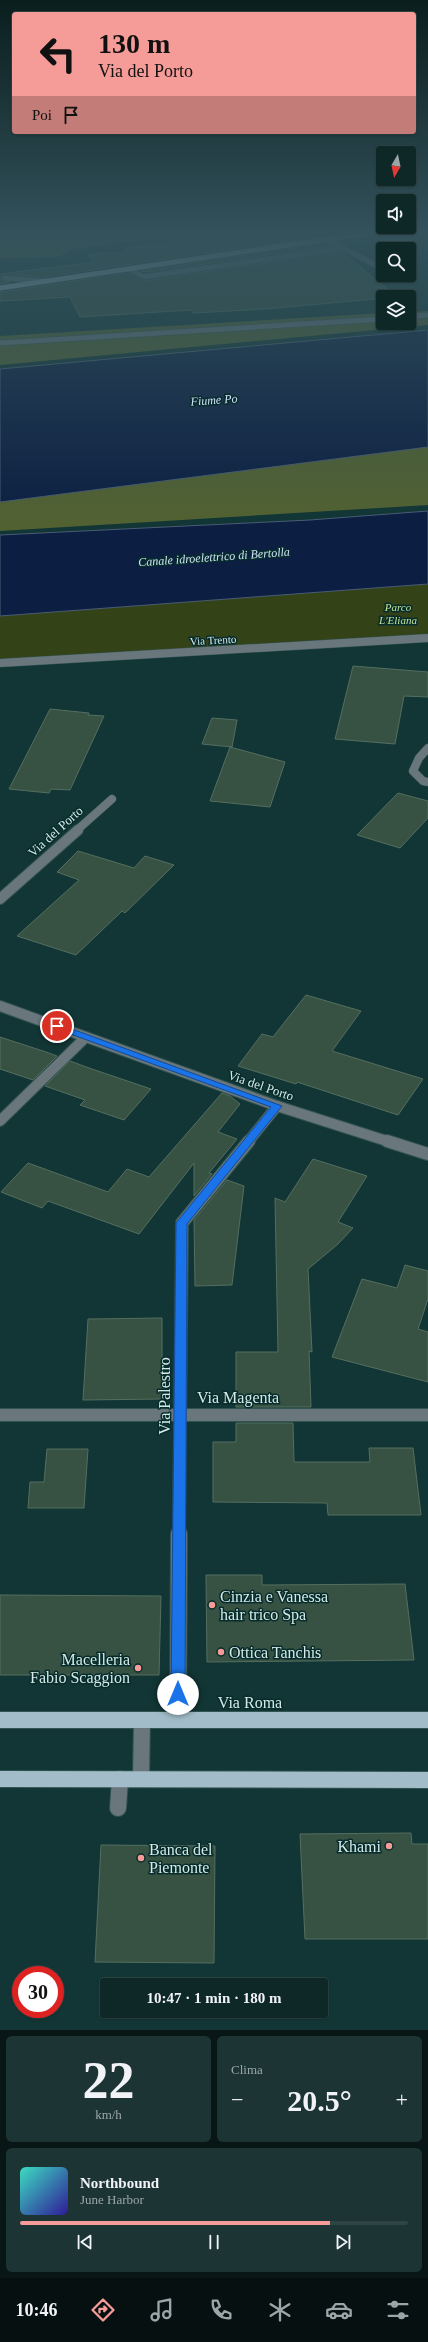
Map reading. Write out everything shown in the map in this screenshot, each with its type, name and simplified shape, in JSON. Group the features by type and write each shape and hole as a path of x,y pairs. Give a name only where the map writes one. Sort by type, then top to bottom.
{"main road":[{"name":"Via Roma","path":"0,1720 428,1720"},
{"path":"0,1779 428,1780"}],"street":[{"path":"0,343 244,328"},
{"name":"Via Trento","path":"0,663 79,663 201,652 428,638"},
{"path":"201,652 204,660"},
{"path":"428,748 419,758 413,771 423,781 428,782"},
{"name":"Via del Porto","path":"0,899 112,799"},
{"name":"Via del Porto","path":"0,1006 277,1106 428,1154"},
{"path":"0,1121 86,1037"},
{"name":"Via Palestro","path":"178,1720 182,1223 277,1106"},
{"name":"Via Magenta","path":"0,1415 428,1415"},
{"path":"141,1779 142,1720"},
{"path":"118,1808 120,1779"}],"green space":[{"path":"138,328 376,328 376,330 0,365 0,336"},
{"path":"428,447 428,505 0,531 0,502"},
{"name":"Parco L'Eliana","path":"428,584 428,638 0,659 0,616"}],"water":[{"name":"Fiume Po","path":"428,330 428,447 0,502 0,369"},
{"name":"Canale idroelettrico di Bertolla","path":"428,511 428,584 0,616 0,535 310,520"}],"building":[{"path":"353,666 428,672 428,697 404,696 395,744 335,739"},
{"path":"50,709 104,716 70,790 51,789 49,793 9,789"},
{"path":"212,718 237,720 232,747 202,744"},
{"path":"230,747 285,762 270,807 210,801"},
{"path":"398,793 428,801 428,818 400,848 357,835"},
{"path":"78,851 134,868 145,856 174,865 125,913 122,911 76,955 17,936 79,880 57,872"},
{"path":"306,995 361,1011 332,1051 423,1079 398,1115 297,1082 296,1084 238,1066 262,1034 273,1037"},
{"path":"0,1037 57,1056 33,1080 0,1069"},
{"path":"70,1061 151,1089 124,1120 80,1105 85,1100 45,1086"},
{"path":"222,1093 230,1096 240,1104 218,1132 237,1139 209,1173 212,1174 194,1196 194,1163 139,1234 48,1201 42,1208 1,1192 28,1163 108,1192 127,1169 149,1177"},
{"path":"313,1159 367,1176 338,1222 353,1228 338,1244 308,1269 312,1352 309,1351 311,1407 236,1407 236,1352 278,1352 275,1198 285,1202"},
{"path":"227,1180 244,1186 232,1285 195,1286 194,1220"},
{"path":"405,1265 428,1271 428,1299 418,1329 428,1332 428,1382 332,1357 362,1279 397,1288"},
{"path":"162,1318 162,1399 83,1400 88,1319"},
{"path":"236,1423 293,1423 294,1462 370,1462 369,1448 413,1448 421,1515 328,1515 327,1503 213,1502 213,1442 236,1442"},
{"path":"47,1449 88,1449 84,1508 28,1508 30,1482 44,1482"},
{"path":"206,1575 262,1575 262,1585 405,1584 414,1660 207,1662"},
{"path":"0,1595 161,1596 159,1675 0,1675"},
{"path":"411,1833 412,1844 428,1844 428,1939 305,1939 300,1834"},
{"path":"101,1845 215,1846 214,1963 95,1962"}],"place":[{"name":"Cinzia e Vanessa hair trico Spa","path":"212,1605"},
{"name":"Ottica Tanchis","path":"221,1652"},
{"name":"Macelleria Fabio Scaggion","path":"138,1668"},
{"name":"Khami","path":"389,1846"},
{"name":"Banca del Piemonte","path":"141,1858"}],"route":[{"path":"57,1026 277,1106 182,1223 178,1694"}]}
